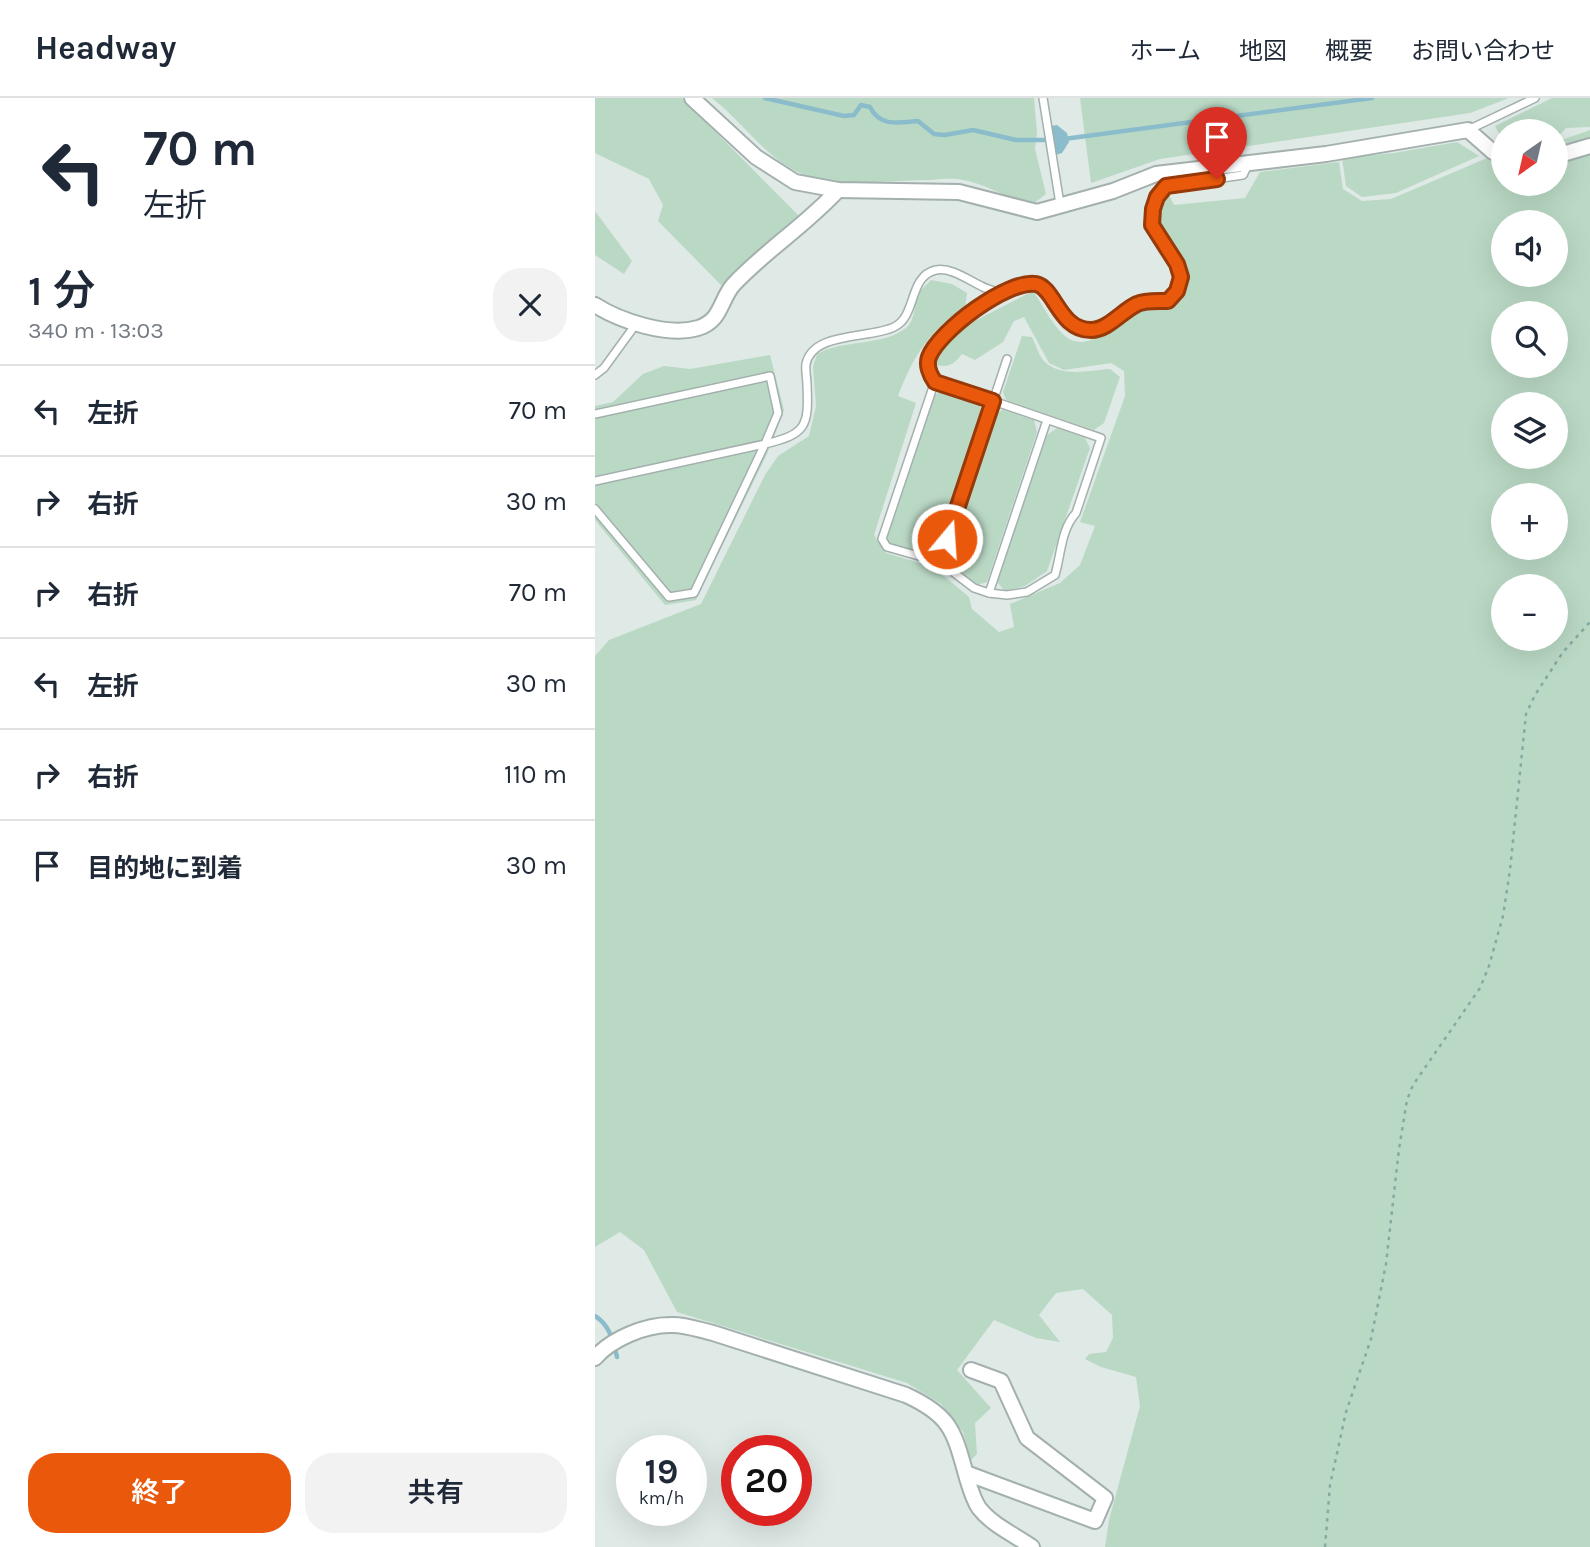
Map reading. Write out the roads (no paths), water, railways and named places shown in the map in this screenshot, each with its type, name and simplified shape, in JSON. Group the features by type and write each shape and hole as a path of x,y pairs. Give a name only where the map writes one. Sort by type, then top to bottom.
{"street":[{"path":"692,98 756,157 795,182 838,190 959,192 1037,212 1113,191 1156,174 1326,154 1468,131 1491,150"},
{"path":"1568,152 1590,146"},
{"path":"595,305 636,324 678,331 699,328 715,318 732,286 824,206 838,190"},
{"path":"595,1358 628,1335 667,1325 681,1325 906,1395 946,1420 955,1435 972,1495 987,1516 1032,1547"},
{"path":"966,1473 1095,1521 1105,1498 1027,1438 1001,1381 971,1370"}],"lane":[{"path":"1043,98 1060,204"},
{"path":"1468,131 1535,98"},
{"path":"935,382 882,539 887,547 940,562 974,588 1007,595 1027,592 1055,575 1056,561 1070,519 1076,513 1101,438 935,382 928,366 929,357 941,339 957,324 1000,293 1033,284 1043,287 1068,320 1081,329 1095,330 1138,302 1168,301 1177,291 1181,277 1177,264 1152,225 1157,197 1166,186 1243,175 1249,162"},
{"path":"595,481 765,444 797,434 808,410 806,364 813,350 829,341 895,327 907,318 915,290 924,278 935,270 948,271 1000,293"},
{"path":"595,375 604,368 636,324"},
{"path":"940,562 1007,359"},
{"path":"595,414 770,376 778,413 694,593 669,597 595,509"},
{"path":"989,593 1047,420"}],"water":[{"path":"1057,125 1067,133 1069,142 1062,153 1056,155 1051,126"}],"waterway":[{"path":"765,98 844,116 854,115 861,105 870,107 884,121 918,121 934,134 945,135 973,130 1016,140 1052,140"},
{"path":"1064,139 1372,98"},
{"path":"595,1316 607,1329 617,1357"}]}
